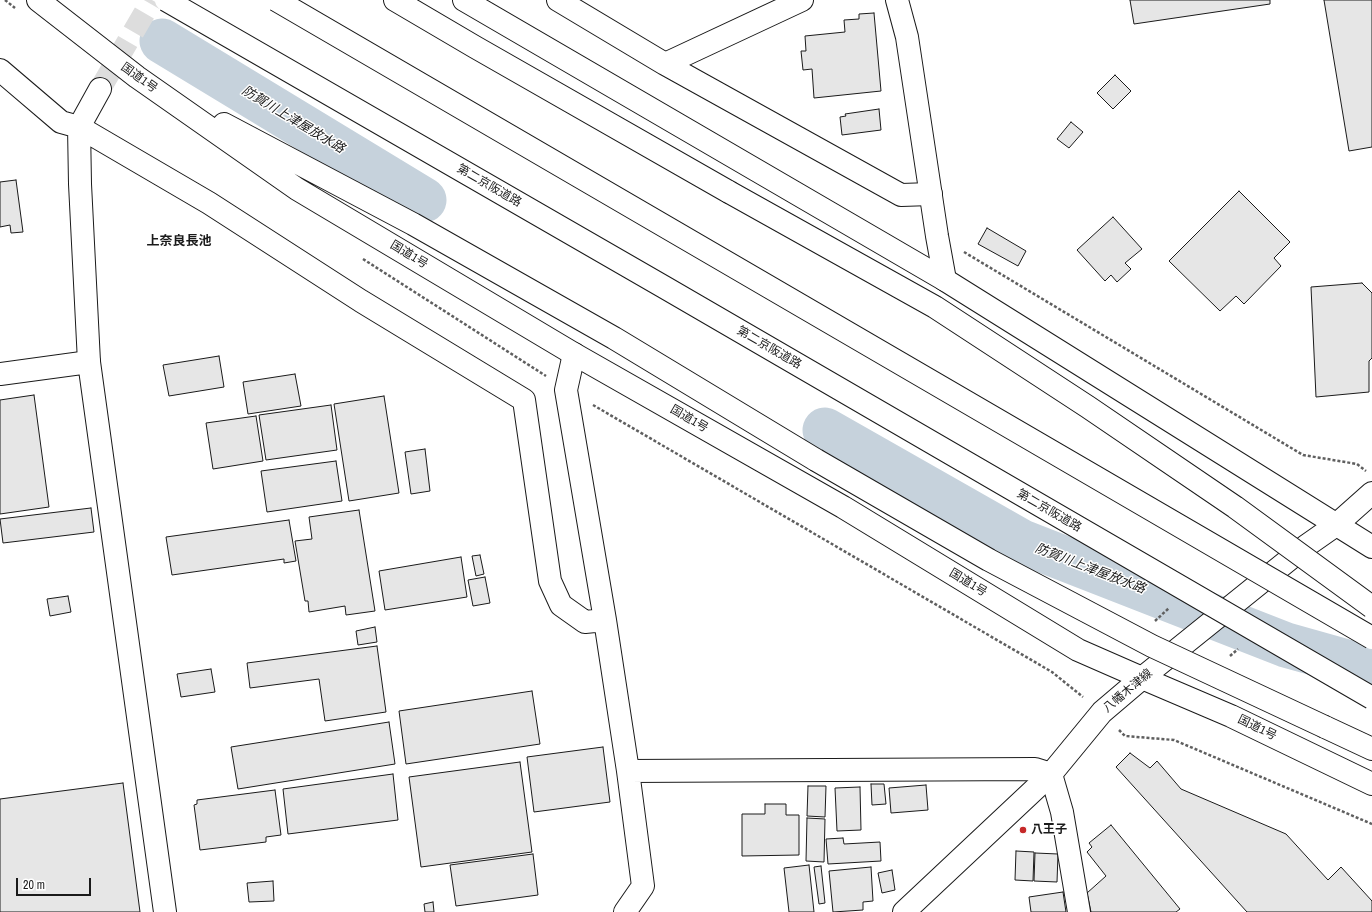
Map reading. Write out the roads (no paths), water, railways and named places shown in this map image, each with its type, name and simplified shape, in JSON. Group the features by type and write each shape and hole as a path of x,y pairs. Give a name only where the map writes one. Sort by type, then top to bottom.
{"main road":[{"name":"国道1号","path":"38,0 137,77 297,188 574,354 843,507 1078,650 1231,716 1372,784"},
{"name":"第二京阪道路","path":"166,0 1372,698"},
{"path":"276,0 1372,638"},
{"path":"395,0 729,192 942,311 1088,407 1235,507 1372,607"},
{"path":"464,0 945,280 1372,547"},
{"path":"558,0 665,64 901,195 931,194"},
{"path":"665,64 802,0"},
{"path":"897,0 907,37 945,280"},
{"path":"0,70 61,122 79,127 209,204 361,301 524,400 550,581 561,605 585,622 605,620"},
{"path":"137,77 414,224 614,338 816,460 989,560 1152,646 1372,749"},
{"path":"100,89 79,127 80,184 89,362 165,912"},
{"path":"574,354 566,390 605,620 628,771 643,886 625,912"},
{"path":"0,374 89,362"},
{"name":"八幡木津線","path":"904,912 1051,774 1102,712 1164,660 1306,546 1336,525 1372,493"},
{"path":"628,771 1035,769 1051,774 1062,812 1079,912"}],"waterway":[{"name":"防賀川上津屋放水路","path":"162,41 424,200"},
{"name":"防賀川上津屋放水路","path":"825,430 1022,542 1286,645 1372,669"}],"tunnel":[{"path":"100,89 152,0"}],"place":[{"name":"八王子","path":"1023,830"}],"district":[{"name":"上奈良長池","path":"179,242"}]}
